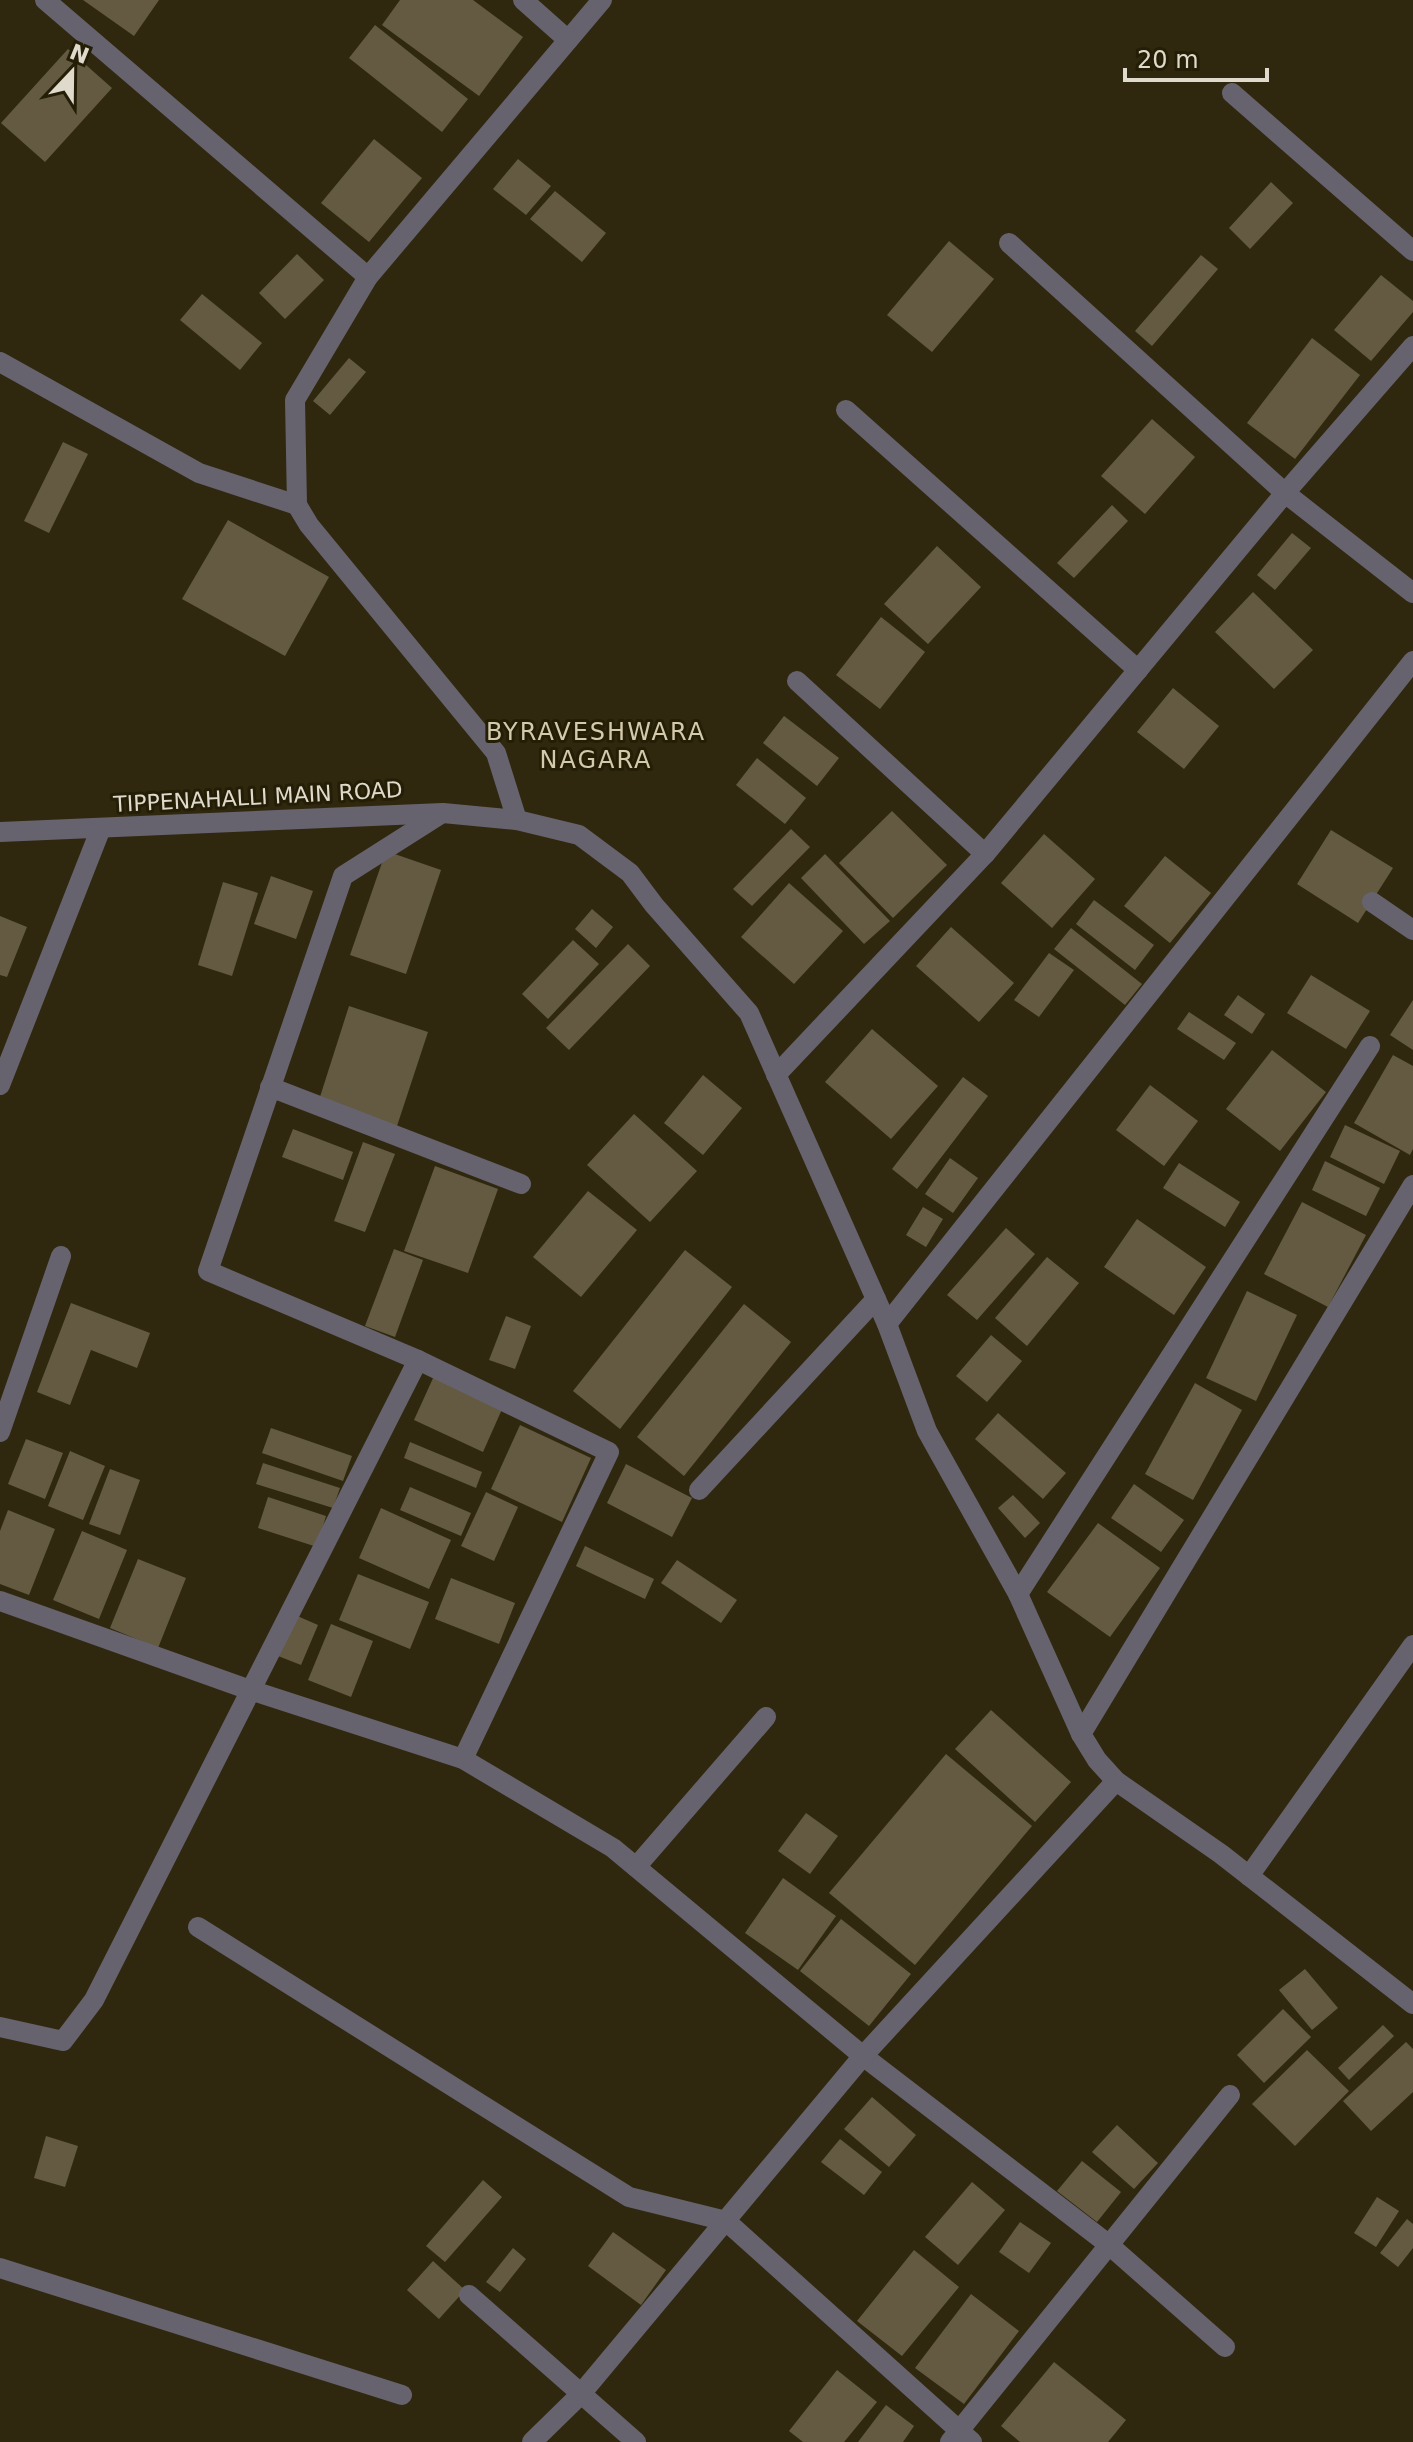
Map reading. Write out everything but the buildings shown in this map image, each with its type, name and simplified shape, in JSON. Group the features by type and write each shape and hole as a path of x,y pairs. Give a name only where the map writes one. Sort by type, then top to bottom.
{"street":[{"path":"45,0 368,277"},
{"path":"523,0 568,40"},
{"path":"517,820 496,753 309,525 297,505 295,400 368,277 602,0"},
{"path":"1232,93 1413,251"},
{"path":"1009,243 1285,493 1413,593"},
{"path":"776,1075 985,854 1285,493 1413,346"},
{"path":"0,362 199,473 297,505"},
{"path":"846,410 1138,670"},
{"path":"887,1324 1413,661"},
{"path":"797,681 985,854"},
{"path":"443,813 343,876 208,1271 418,1360 609,1452 463,1759"},
{"name":"TIPPENAHALLI MAIN ROAD","path":"0,832 443,813 517,820 579,835 630,873 654,905 749,1013 887,1324 927,1431 1018,1594 1081,1734 1097,1760 1116,1781 1249,1876 1413,2004"},
{"path":"0,1085 101,828"},
{"path":"1372,902 1413,930"},
{"path":"1018,1594 1370,1046"},
{"path":"270,1087 521,1184"},
{"path":"1081,1734 1413,1185"},
{"path":"0,1432 61,1256"},
{"path":"699,1490 876,1299"},
{"path":"0,2027 63,2041 94,2000 418,1360"},
{"path":"0,1601 250,1690 463,1759 613,1848 863,2056 1108,2244 1225,2347"},
{"path":"1249,1876 1413,1645"},
{"path":"636,1867 766,1717"},
{"path":"532,2442 580,2395 863,2056 1116,1781"},
{"path":"198,1927 629,2197 726,2221 961,2438 1108,2244 1230,2095"},
{"path":"0,2268 402,2395"},
{"path":"469,2295 636,2442"}],"district":[{"name":"BYRAVESHWARA NAGARA","path":"596,746"}]}
